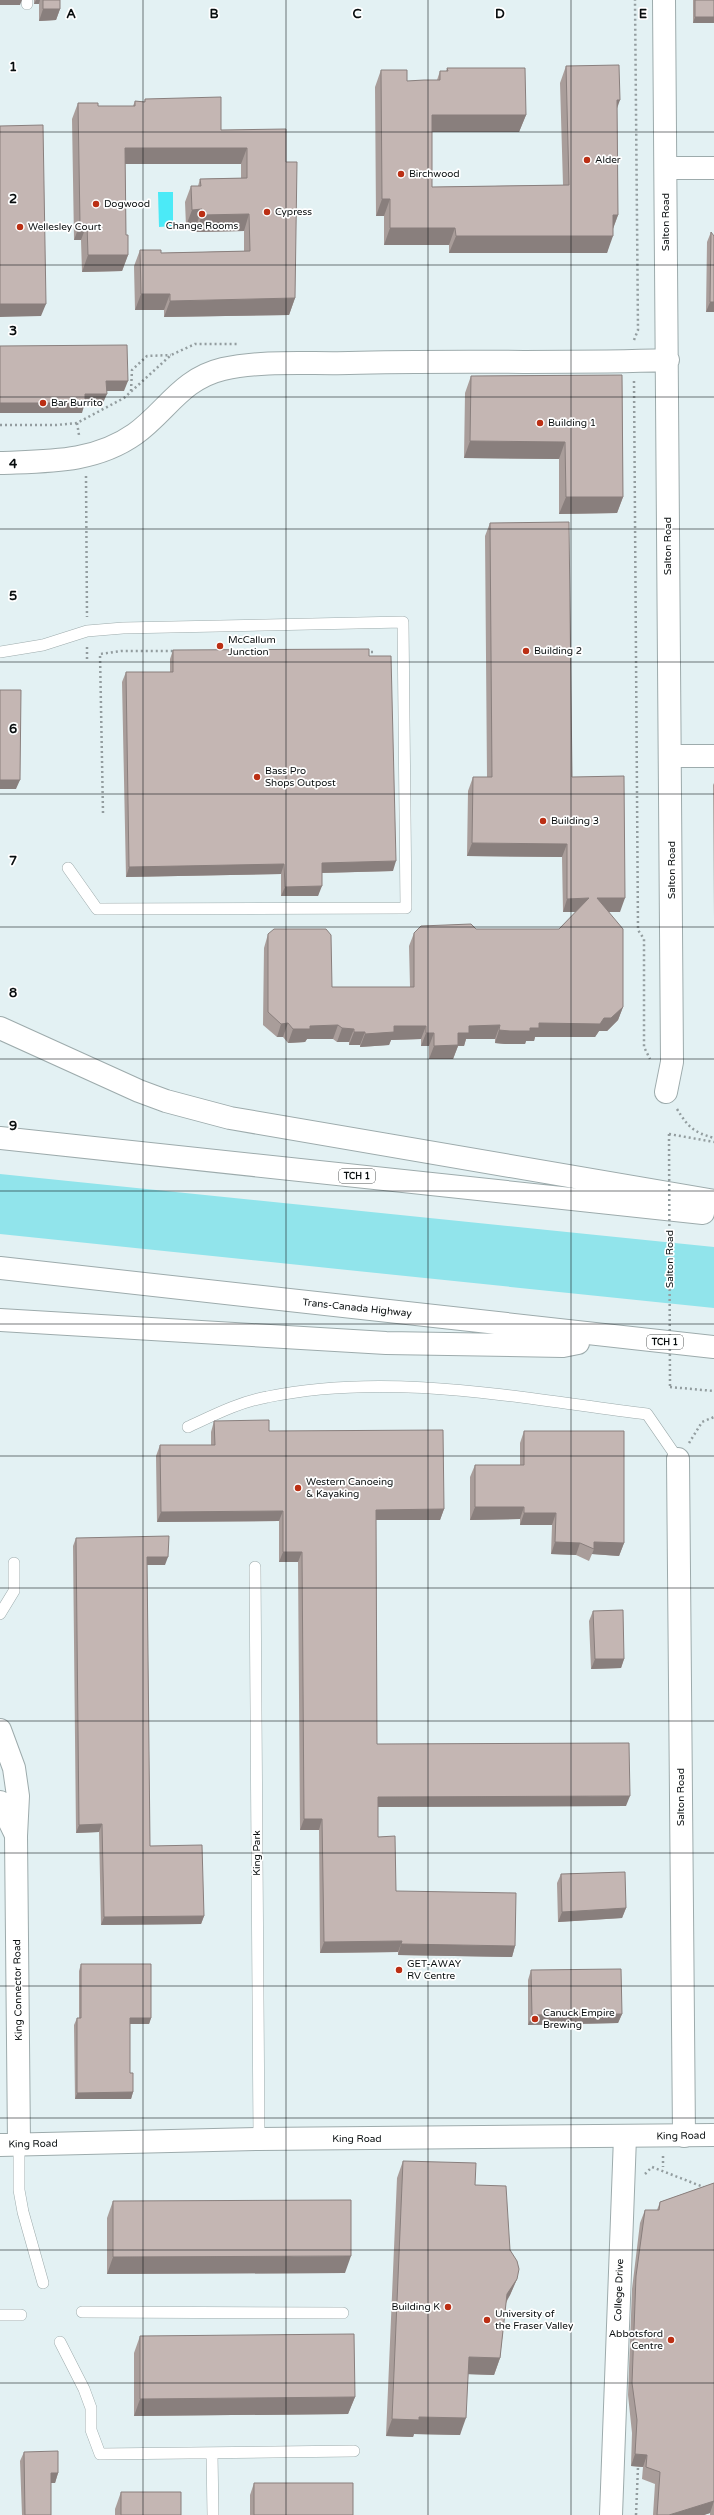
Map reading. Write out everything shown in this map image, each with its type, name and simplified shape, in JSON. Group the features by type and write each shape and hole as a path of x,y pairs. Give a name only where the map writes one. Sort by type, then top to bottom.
{"main road":[{"name":"Salton Road","path":"664,0 671,756 672,1062 666,1092"},
{"path":"666,168 714,168"},
{"path":"0,463 63,461 84,458 134,435 188,384 223,370 257,365 402,361 668,360"},
{"path":"671,756 714,756"},
{"path":"0,1028 139,1091 166,1101 230,1118 714,1201"},
{"name":"TCH 1","path":"0,1138 714,1214"},
{"name":"Trans-Canada Highway","path":"0,1268 616,1338 714,1347"},
{"path":"0,1320 38,1321 241,1336 386,1343 563,1346 616,1338"},
{"path":"0,1327 38,1321"},
{"name":"Salton Road","path":"678,1459 684,2136"},
{"name":"King Connector Road","path":"0,1730 14,1768 18,1796 10,2144"},
{"name":"King Connector Road","path":"0,1802 16,1836"},
{"name":"King Road","path":"10,2144 259,2139 625,2137 714,2135"},
{"name":"College Drive","path":"611,2515 625,2137"}],"lane":[{"path":"0,652 43,645 87,631 180,626 403,622 406,908 97,909 68,868"},
{"path":"188,1427 237,1405 267,1397 321,1389 448,1389 647,1414 678,1459"},
{"path":"0,1614 14,1591 14,1563"},
{"name":"King Park","path":"255,1567 259,2139"},
{"path":"10,2144 22,2212 43,2283"},
{"path":"82,2312 343,2314"},
{"path":"0,2315 21,2315"},
{"path":"60,2342 84,2389 91,2408 91,2430 100,2454 354,2451"},
{"path":"212,2453 213,2515"}],"path":[{"path":"635,0 638,330 634,339 634,361 638,930 644,939 644,1047 652,1064"},
{"path":"131,391 132,370 147,356 171,355"},
{"path":"77,423 86,476 87,659"},
{"path":"103,813 100,654 121,651 177,652"},
{"path":"360,652 376,652"},
{"path":"687,1126 700,1134 714,1138"},
{"name":"Salton Road","path":"714,1142 669,1134 670,1387 714,1391"},
{"path":"702,1422 714,1417"},
{"path":"663,2156 663,2167"},
{"path":"703,2187 712,2190"},
{"path":"636,2515 638,2467"}],"shaded area":[{"path":"158,192 173,192 173,226 159,227"},
{"path":"0,1174 714,1247 714,1308 0,1234"}],"building":[{"path":"43,0 60,0 60,9 43,9"},
{"path":"695,0 714,0 714,17 695,17"},
{"path":"619,65 620,100 617,100 618,215 613,215 613,236 456,236 455,228 390,228 390,199 382,199 381,70 407,70 407,81 440,80 440,71 448,71 447,68 525,68 526,115 432,115 432,187 569,185 566,66"},
{"path":"221,97 221,130 286,129 286,162 297,162 295,298 170,301 170,294 141,294 140,250 161,250 161,253 250,251 249,214 202,215 202,209 192,210 191,186 201,186 200,179 247,178 247,148 125,148 126,235 128,235 128,255 88,255 87,224 80,224 78,103 98,103 98,106 135,106 135,101 145,102 145,99"},
{"name":"Wellesley Court","path":"43,125 46,304 0,304 0,126"},
{"path":"711,232 714,236 714,302 710,302"},
{"path":"127,345 128,381 106,381 107,394 85,394 85,403 0,403 0,346"},
{"name":"Building 1","path":"622,375 623,497 566,497 565,442 470,441 471,376"},
{"path":"569,522 572,777 624,776 625,898 597,898 623,929 623,1007 611,1018 604,1018 600,1024 539,1023 539,1028 530,1028 530,1031 499,1030 500,1025 469,1026 469,1033 458,1033 458,1045 434,1046 434,1033 426,1033 426,1026 394,1026 394,1032 365,1034 365,1032 354,1032 354,1029 342,1028 338,1025 310,1026 310,1029 293,1029 288,1023 281,1024 268,1012 268,934 274,929 326,929 331,935 332,987 414,987 414,933 421,926 471,924 476,929 559,929 589,898 567,899 567,844 472,843 473,777 492,777 490,523"},
{"name":"Bass Pro Shops Outpost","path":"369,649 369,656 391,656 396,861 322,863 322,886 285,887 284,864 129,867 126,672 173,672 173,650"},
{"path":"0,690 21,690 20,780 0,780"},
{"path":"269,1420 269,1431 443,1430 444,1509 376,1510 377,1744 629,1743 630,1796 378,1797 378,1837 395,1836 396,1891 516,1893 515,1946 401,1944 402,1941 324,1942 322,1819 304,1819 302,1552 283,1552 283,1511 161,1512 160,1445 215,1445 214,1421"},
{"path":"524,1431 624,1431 624,1543 594,1542 594,1549 580,1543 555,1542 556,1513 524,1513 524,1507 475,1507 475,1465 524,1465"},
{"path":"169,1536 168,1557 147,1557 150,1846 202,1845 204,1916 104,1917 102,1824 79,1825 76,1538"},
{"path":"623,1610 624,1659 595,1659 593,1611"},
{"path":"625,1872 626,1908 562,1912 561,1874"},
{"path":"81,1964 151,1964 151,2018 130,2018 130,2073 133,2073 133,2092 77,2093 77,2018 81,2018"},
{"path":"621,1969 622,2014 532,2015 531,1970"},
{"name":"Building K","path":"403,2161 476,2163 475,2185 506,2186 510,2250 517,2261 519,2269 517,2279 507,2294 500,2358 469,2357 466,2418 419,2417 419,2420 392,2419"},
{"name":"Abbotsford Centre","path":"714,2183 714,2501 669,2515 657,2515 660,2472 646,2467 647,2455 635,2454 637,2420 632,2383 636,2276 645,2210 659,2210 660,2202"},
{"path":"351,2200 351,2256 113,2257 113,2201"},
{"path":"354,2334 355,2397 140,2399 140,2336"},
{"path":"58,2451 58,2473 51,2473 51,2515 25,2515 24,2452"},
{"path":"254,2483 353,2483 353,2515 254,2515"},
{"path":"121,2492 181,2492 181,2515 121,2515"}],"place":[{"name":"Alder","path":"587,160"},
{"name":"Birchwood","path":"401,174"},
{"name":"Dogwood","path":"96,204"},
{"name":"Cypress","path":"267,212"},
{"name":"Change Rooms","path":"202,214"},
{"name":"Wellesley Court","path":"20,227"},
{"name":"Bar Burrito","path":"43,403"},
{"name":"Building 1","path":"540,423"},
{"name":"McCallum Junction","path":"220,646"},
{"name":"Building 2","path":"526,651"},
{"name":"Bass Pro Shops Outpost","path":"257,777"},
{"name":"Building 3","path":"543,821"},
{"name":"Western Canoeing & Kayaking","path":"298,1488"},
{"name":"GET-AWAY RV Centre","path":"399,1970"},
{"name":"Canuck Empire Brewing","path":"535,2019"},
{"name":"Building K","path":"448,2307"},
{"name":"University of the Fraser Valley","path":"487,2320"},
{"name":"Abbotsford Centre","path":"671,2340"}]}
